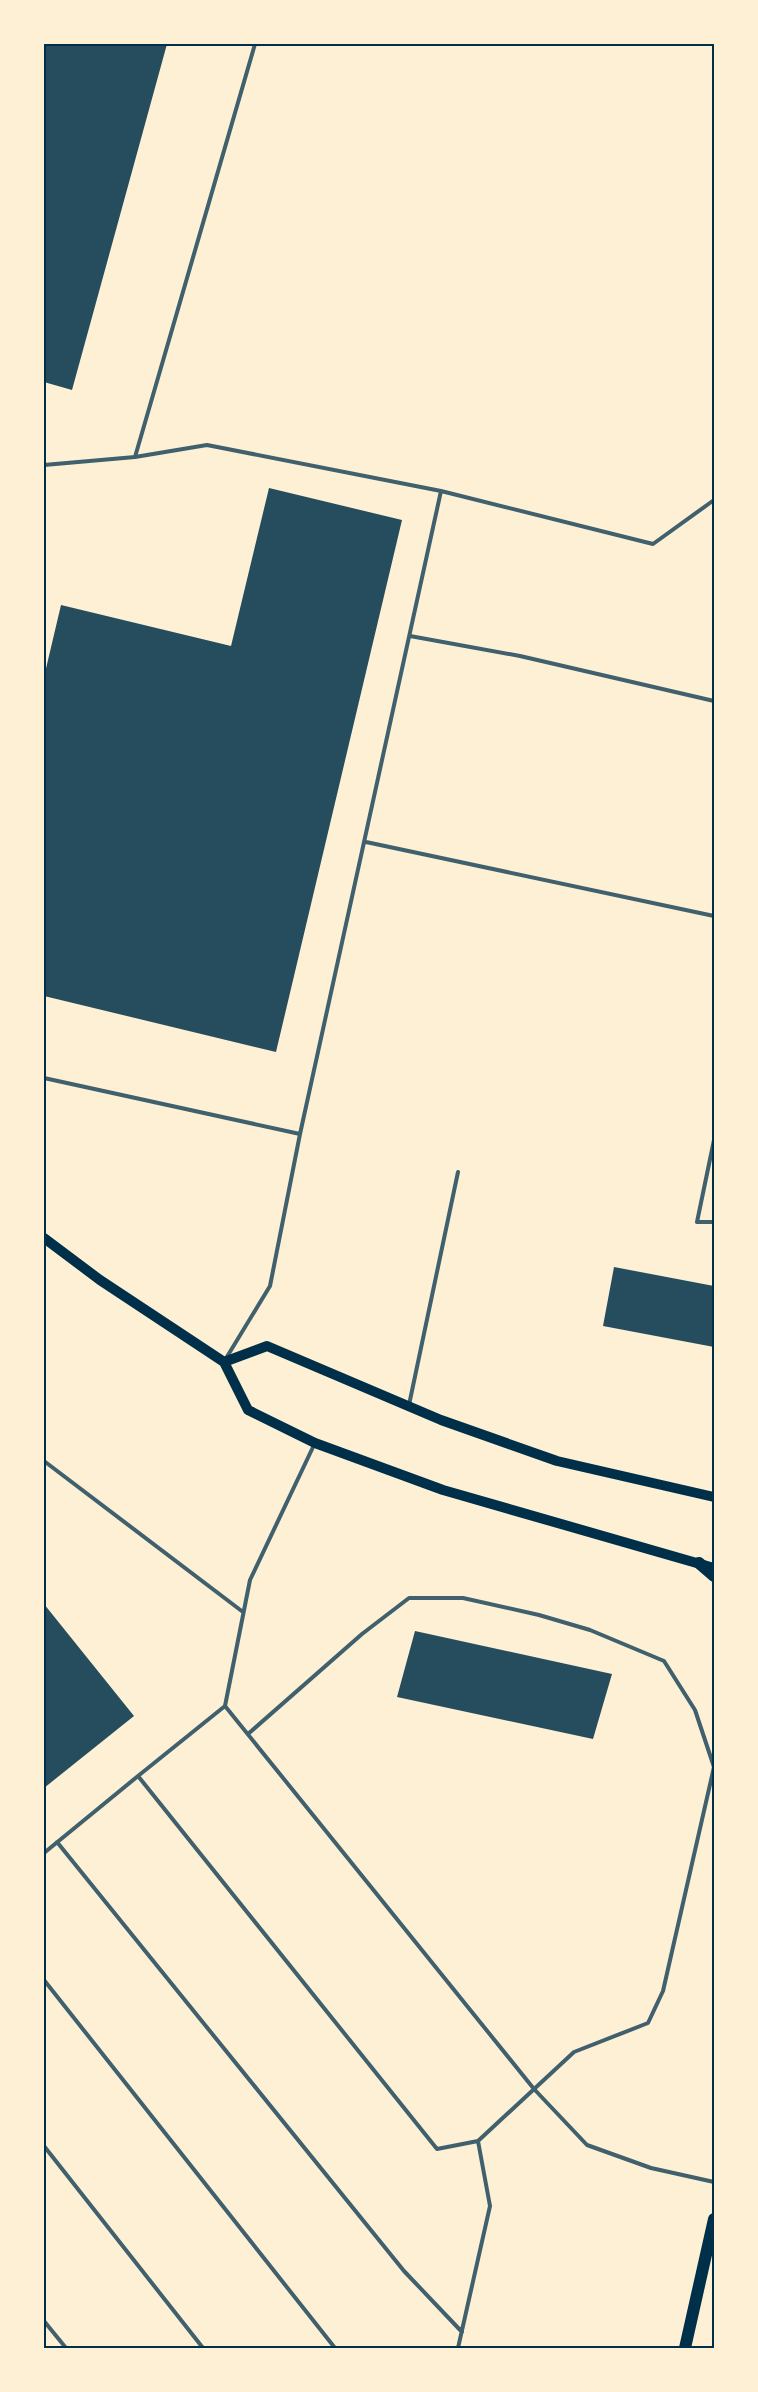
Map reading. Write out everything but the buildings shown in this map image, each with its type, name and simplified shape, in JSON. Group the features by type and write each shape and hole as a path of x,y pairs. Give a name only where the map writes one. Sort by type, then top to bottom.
{"main road":[{"path":"44,1238 100,1280 224,1362 248,1410 315,1443 443,1490 714,1568"},
{"path":"224,1362 268,1346 441,1420 558,1461 714,1497"},
{"path":"699,1563 714,1576"},
{"path":"686,2348 714,2219"}],"lane":[{"path":"135,458 255,44"},
{"path":"44,465 135,458 207,445 441,491 653,544 714,500"},
{"path":"224,1362 270,1286 300,1134 366,842 441,491"},
{"path":"410,636 520,656 714,701"},
{"path":"366,842 714,916"},
{"path":"44,1078 300,1134"},
{"path":"714,1140 697,1222 714,1222"},
{"path":"408,1406 458,1172"},
{"path":"44,1853 225,1706 250,1580 315,1443"},
{"path":"44,1461 243,1612"},
{"path":"138,1776 437,2149 478,2141 574,2052 648,2023 663,1991 714,1768 695,1710 664,1661 590,1630 539,1615 464,1598 409,1598 362,1634 248,1734"},
{"path":"225,1706 534,2089 588,2145 651,2168 714,2182"},
{"path":"57,1842 404,2271 462,2332"},
{"path":"44,1980 335,2348"},
{"path":"458,2348 490,2206 478,2141"},
{"path":"44,2146 203,2348"},
{"path":"44,2321 66,2348"}]}
